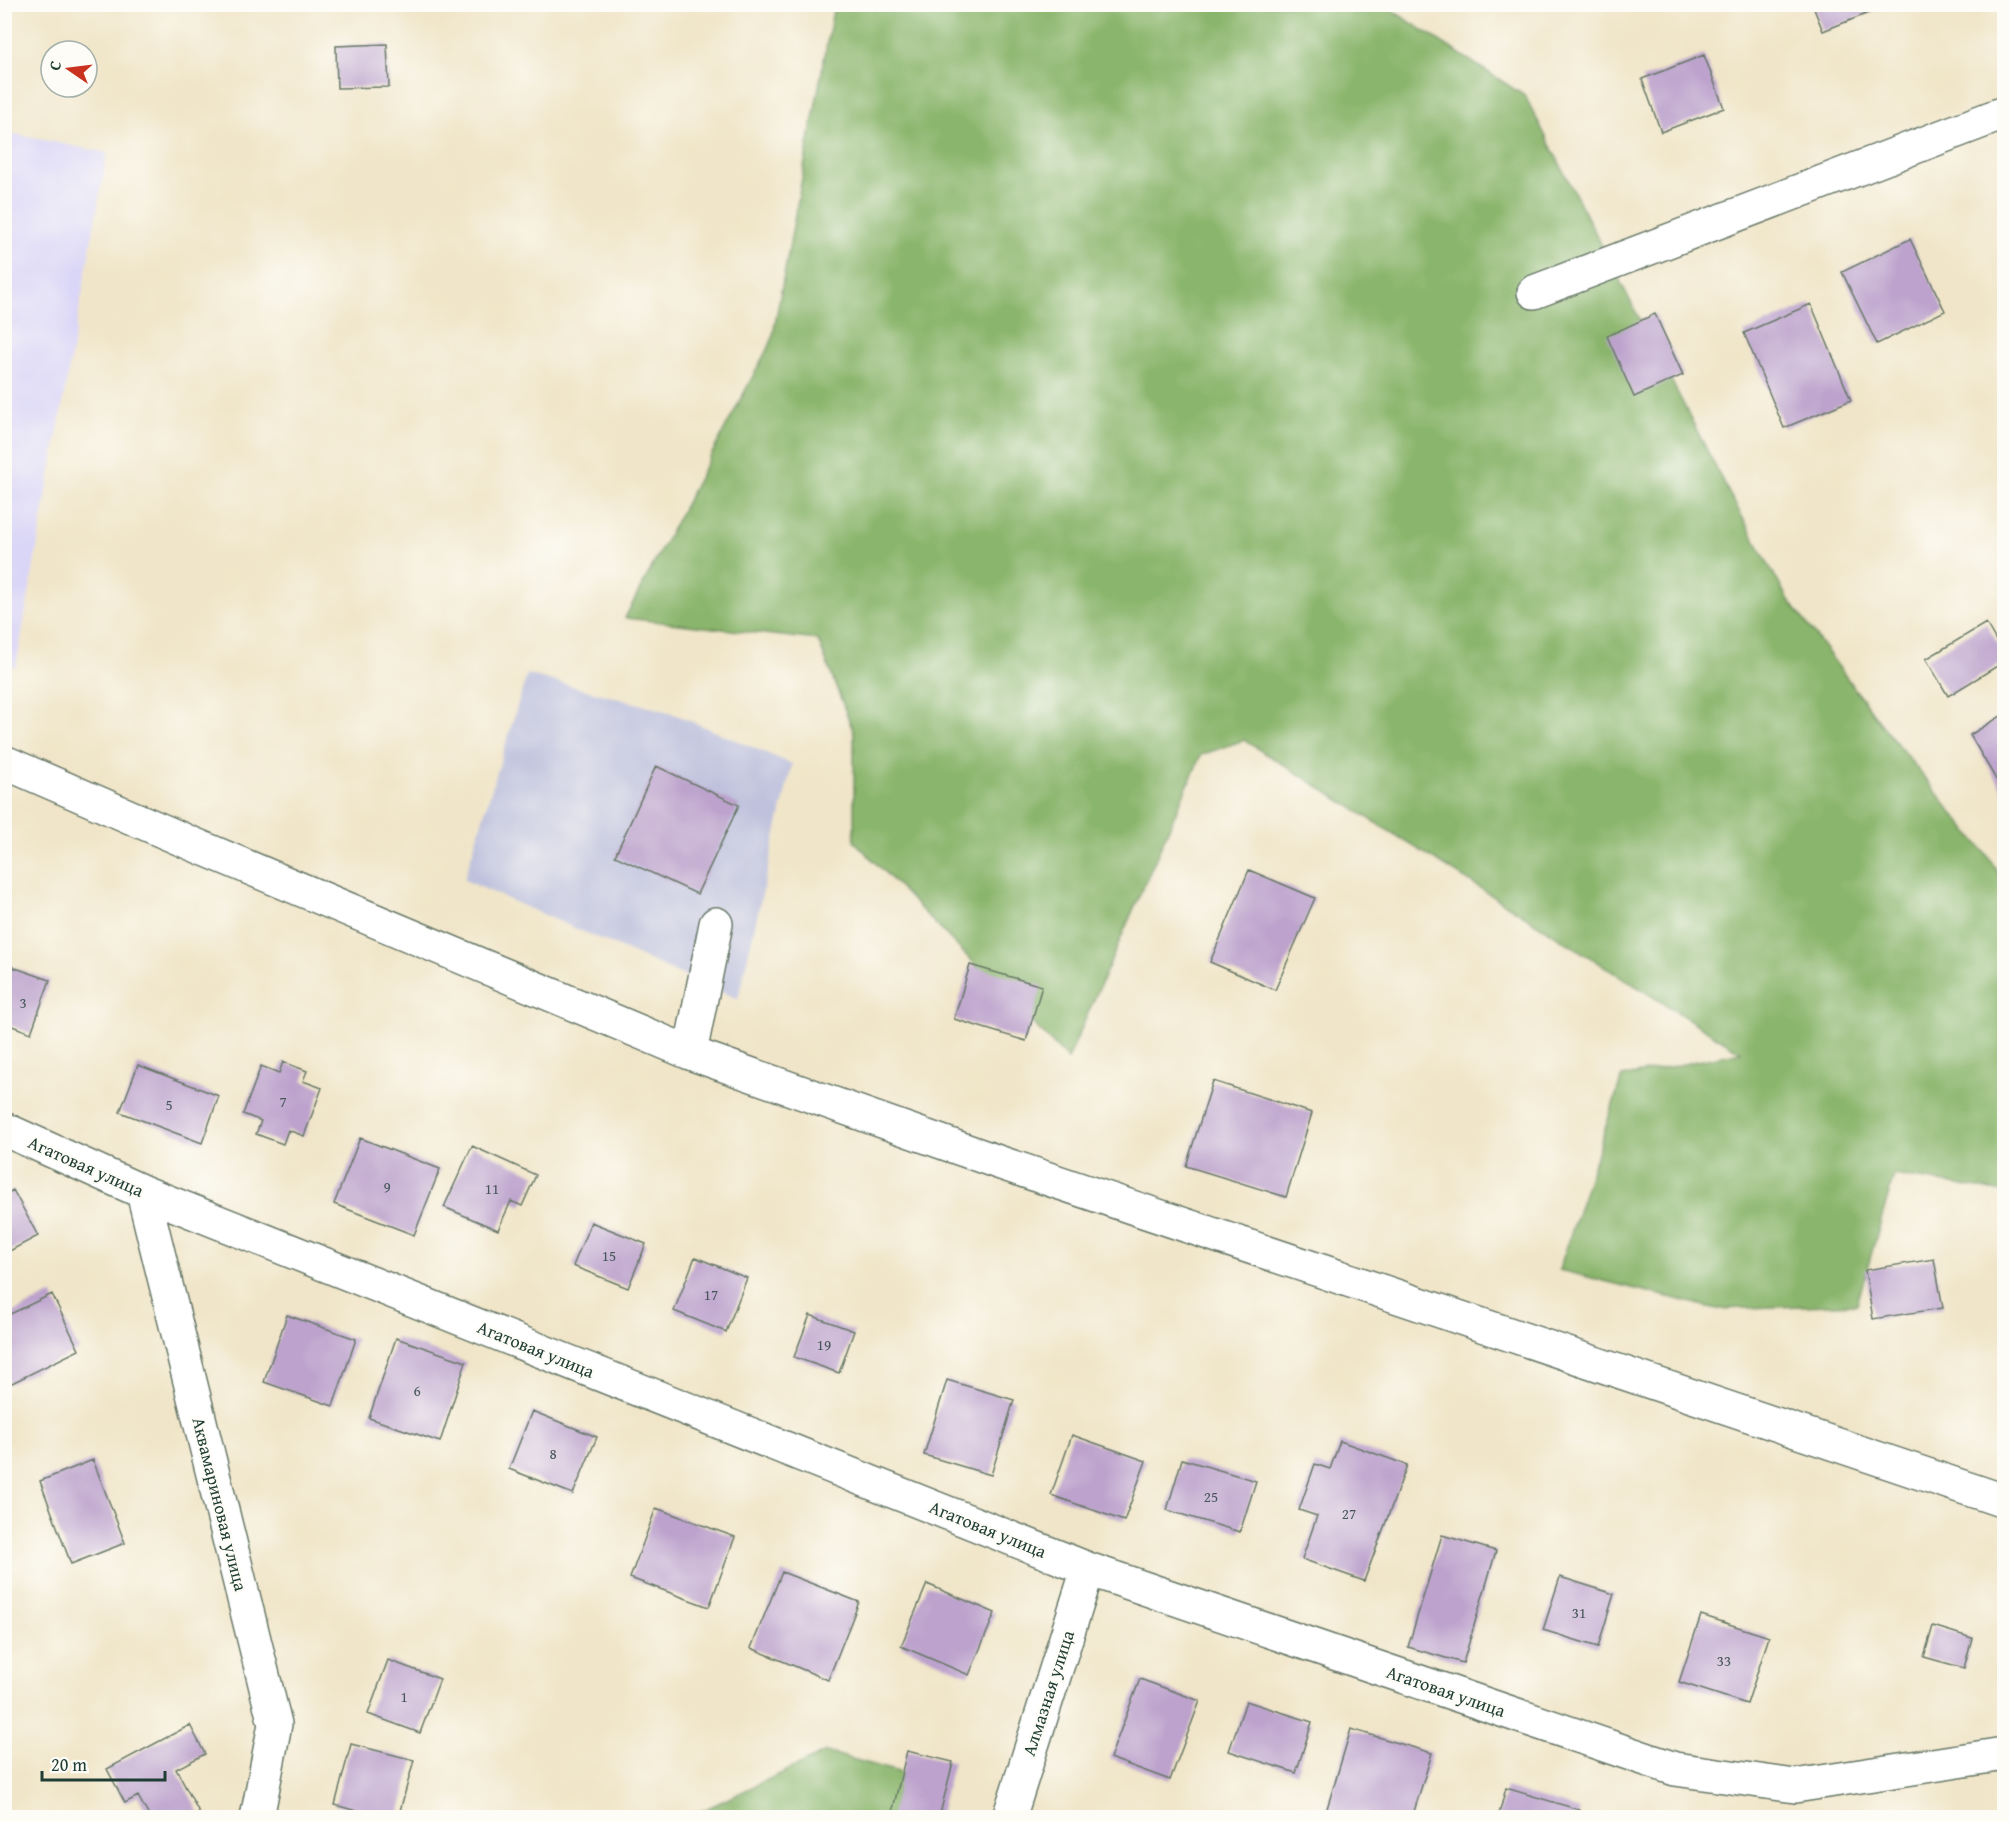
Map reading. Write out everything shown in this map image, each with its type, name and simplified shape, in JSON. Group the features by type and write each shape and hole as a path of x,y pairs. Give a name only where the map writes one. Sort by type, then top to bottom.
{"street":[{"path":"1534,292 2004,113"},
{"path":"4,762 690,1053 998,1162 2004,1501"},
{"path":"690,1053 716,924"},
{"name":"Агатовая улица","path":"4,1130 143,1192 1088,1569 1675,1769 1795,1786 2004,1754"},
{"name":"Аквамариновая улица","path":"143,1192 275,1724 257,1818"},
{"name":"Алмазная улица","path":"1009,1818 1088,1569"}],"shaded area":[{"path":"5,132 107,153 16,667 4,664"},
{"path":"527,674 669,712 792,764 738,999 464,880"}],"green space":[{"path":"834,5 1384,5 1525,96 1729,493 1786,596 1881,724 1990,859 2004,884 2004,1192 1894,1175 1857,1304 1717,1309 1559,1270 1622,1077 1741,1052 1244,740 1201,755 1068,1059 854,841 854,733 818,640 625,618 772,340"},
{"path":"826,1752 932,1781 905,1817 687,1818"}],"building":[{"path":"1812,4 1889,4 1889,5 1823,31"},
{"path":"387,44 389,87 337,88 336,46"},
{"path":"1704,55 1724,108 1661,132 1642,79"},
{"path":"1910,239 1945,311 1877,344 1842,272"},
{"path":"1811,304 1851,400 1784,428 1744,333"},
{"path":"1655,314 1683,375 1634,397 1607,336"},
{"path":"1986,623 2004,655 2004,662 1948,696 1926,659"},
{"path":"2004,714 2004,793 1970,735"},
{"path":"656,766 739,805 697,894 615,856"},
{"path":"1249,870 1315,898 1275,990 1210,962"},
{"path":"4,964 50,980 31,1033 4,1023"},
{"path":"970,965 1042,986 1026,1041 954,1019"},
{"path":"283,1062 307,1071 303,1081 322,1088 304,1136 288,1130 283,1144 256,1134 261,1121 243,1114 261,1066 279,1073"},
{"path":"138,1065 219,1096 202,1143 120,1112"},
{"path":"1213,1081 1312,1113 1286,1197 1186,1166"},
{"path":"360,1138 440,1169 414,1235 334,1204"},
{"path":"472,1146 536,1175 522,1206 511,1201 498,1230 444,1207"},
{"path":"13,1190 38,1236 4,1254 4,1195"},
{"path":"591,1222 646,1244 628,1288 573,1266"},
{"path":"695,1257 747,1278 726,1332 674,1311"},
{"path":"1934,1259 1943,1308 1873,1319 1865,1270"},
{"path":"52,1294 79,1350 10,1384 4,1372 4,1317"},
{"path":"287,1315 356,1339 333,1406 264,1382"},
{"path":"810,1315 854,1331 839,1373 794,1357"},
{"path":"396,1338 466,1362 440,1442 369,1418"},
{"path":"947,1380 1014,1400 991,1475 924,1455"},
{"path":"532,1411 597,1437 573,1494 509,1469"},
{"path":"1072,1435 1146,1461 1124,1521 1051,1495"},
{"path":"1340,1441 1407,1465 1364,1581 1302,1559 1317,1516 1299,1510 1315,1464 1330,1469"},
{"path":"1182,1459 1256,1481 1240,1532 1167,1510"},
{"path":"93,1460 125,1543 71,1564 40,1481"},
{"path":"656,1508 735,1537 709,1607 630,1578"},
{"path":"1442,1535 1496,1551 1463,1663 1408,1647"},
{"path":"782,1572 859,1602 828,1680 751,1648"},
{"path":"1560,1577 1614,1594 1598,1647 1543,1630"},
{"path":"927,1584 995,1613 969,1675 901,1646"},
{"path":"1701,1615 1769,1637 1747,1704 1679,1682"},
{"path":"1933,1626 1972,1638 1964,1668 1924,1657"},
{"path":"388,1660 440,1679 420,1733 368,1714"},
{"path":"1140,1679 1200,1701 1170,1780 1110,1758"},
{"path":"1246,1701 1312,1722 1296,1773 1229,1751"},
{"path":"190,1725 205,1754 176,1769 202,1818 150,1818 138,1796 125,1803 107,1769"},
{"path":"1351,1729 1432,1753 1412,1818 1333,1818 1325,1815"},
{"path":"351,1744 414,1760 398,1818 382,1818 335,1805"},
{"path":"907,1751 953,1762 939,1818 891,1817"},
{"path":"1506,1788 1580,1810 1578,1818 1498,1818"}]}
